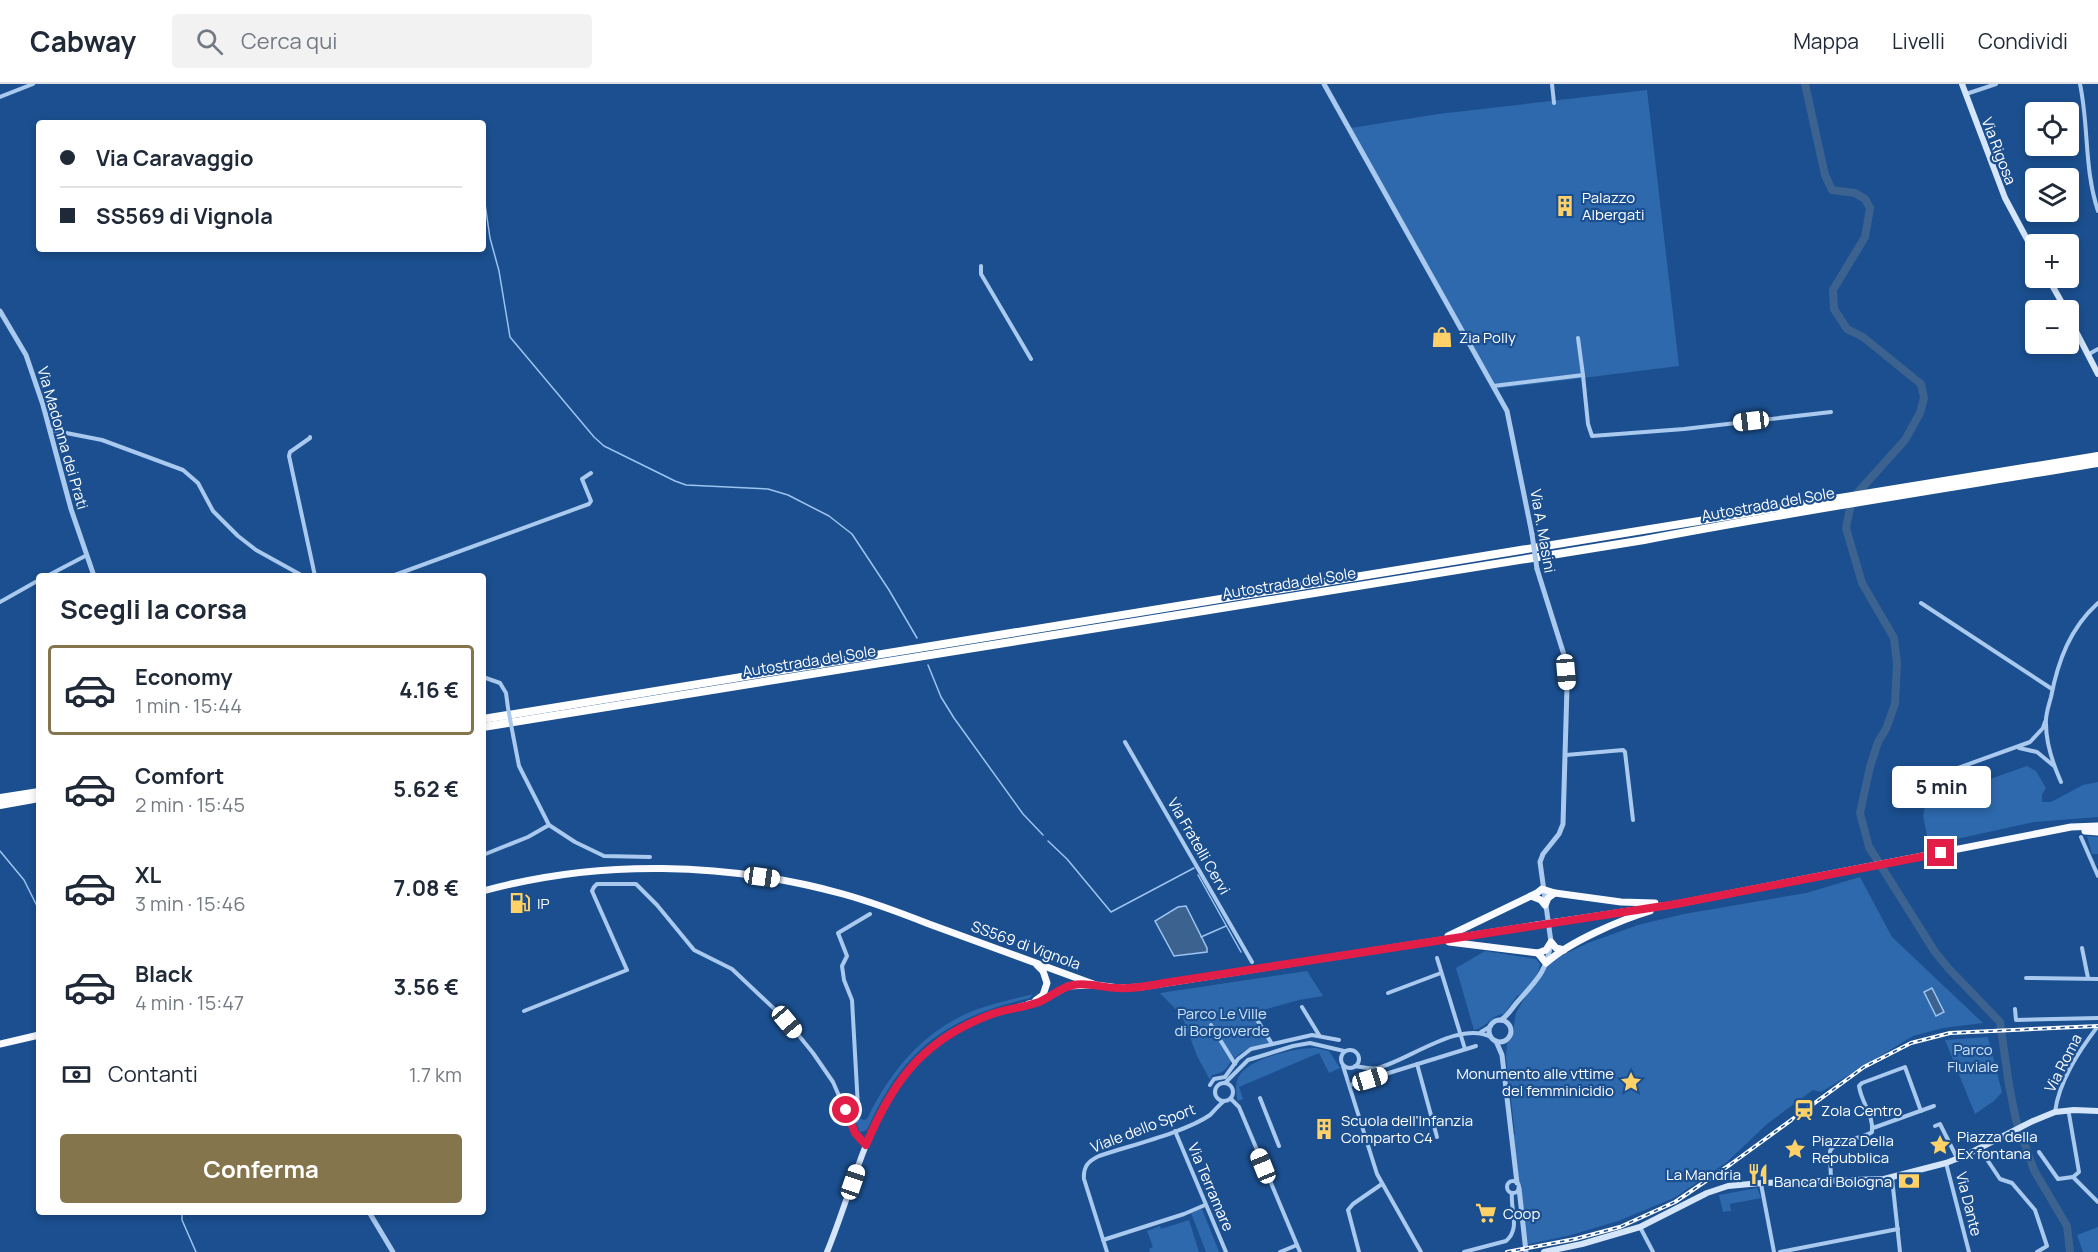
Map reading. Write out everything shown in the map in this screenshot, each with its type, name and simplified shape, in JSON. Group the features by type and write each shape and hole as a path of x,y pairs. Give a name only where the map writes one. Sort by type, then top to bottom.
{"highway":[{"name":"Autostrada del Sole","path":"486,720 2098,456"},
{"name":"Autostrada del Sole","path":"486,727 1632,542 1772,515 2098,463"},
{"path":"0,798 36,792"},
{"path":"0,805 36,799"},
{"name":"SS569 di Vignola","path":"486,890 537,879 615,870 681,869 725,872 780,880 843,894 1096,985 1119,988 1141,987 1676,904 2071,827 2098,826"},
{"name":"SS569 di Vignola","path":"2025,836 2077,830 2098,832"},
{"path":"1435,941 1464,929 1542,889 1555,893 1621,902 1676,904"},
{"path":"1531,896 1541,900 1545,905 1548,898 1555,893"},
{"path":"1538,953 1546,963 1564,950 1609,926 1642,913 1676,904"},
{"path":"1435,941 1468,943 1538,953 1546,950 1551,942 1556,948 1564,950"},
{"path":"1027,959 1043,971 1047,983 1043,995 1029,1004"},
{"path":"1029,1004 1039,1002 1068,986 1096,985"},
{"path":"0,1044 36,1036"}],"main road":[{"name":"Via Rigosa","path":"1962,84 2005,198 2025,235"},
{"path":"2079,335 2098,374"},
{"path":"826,1252 866,1145 891,1092 923,1054 939,1041 965,1025 993,1013 1029,1004"},
{"path":"1544,1252 1582,1244 1640,1227 1715,1190 1730,1186 1892,1178 1982,1151 2000,1137 2055,1112 2098,1111"}],"street":[{"path":"0,97 33,84"},
{"name":"Via A. Masini","path":"1324,84 1493,386 1510,422 1537,569 1565,658 1567,687 1563,824 1540,862 1551,942 1546,963 1533,986 1501,1020 1491,1026"},
{"path":"1552,84 1554,103"},
{"path":"1965,94 1996,84"},
{"path":"2080,84 2086,134 2087,168 2098,210"},
{"path":"981,266 981,274 1031,359"},
{"name":"Via Madonna dei Prati","path":"0,311 26,355 51,430 71,509 93,573"},
{"path":"1578,338 1589,433 1592,436 1684,429 1831,412"},
{"path":"2090,354 2098,349"},
{"path":"1493,386 1583,375"},
{"path":"51,430 102,440 183,470 193,477 213,511 238,536 256,550 298,573"},
{"path":"310,436 290,452 289,456 314,573"},
{"path":"400,573 590,504 591,501 582,479 591,473"},
{"path":"53,573 87,555"},
{"path":"0,602 36,582"},
{"path":"1921,603 2052,688"},
{"path":"1933,777 2018,748 2036,737 2045,722 2052,688 2064,650 2075,629 2098,603"},
{"path":"486,678 500,683 506,693 522,774 549,825 575,843 604,856 650,857"},
{"path":"2045,722 2054,766 2061,782"},
{"name":"Via Fratelli Cervi","path":"1125,742 1252,962"},
{"path":"2018,748 2037,752 2054,766"},
{"path":"1566,755 1623,750 1634,820"},
{"path":"486,854 528,837 549,825"},
{"path":"2081,837 2098,876"},
{"path":"524,1011 627,970 592,891 597,884 636,884 657,905 694,950 732,969 787,1022 833,1082 855,1133 866,1145"},
{"path":"848,1116 855,1115 858,1107 852,1000 844,980 842,966 847,956 838,933 870,914"},
{"path":"2082,948 2088,978"},
{"path":"1437,958 1465,1049"},
{"path":"1388,993 1441,973"},
{"path":"2026,978 2098,978"},
{"path":"1302,1007 1319,1036"},
{"path":"1502,1055 1511,1033 1513,1008"},
{"path":"2015,1009 2016,1020 2098,1018"},
{"path":"1254,1015 1272,1044"},
{"path":"1501,1020 1510,1027"},
{"path":"1212,1025 1235,1064"},
{"path":"1343,1066 1378,1069 1460,1035 1478,1033 1491,1026"},
{"path":"1491,1026 1490,1032 1502,1055 1526,1252"},
{"name":"Via Roma","path":"2055,1112 2057,1097 2090,1036 2098,1030"},
{"path":"1478,1033 1502,1041 1507,1039"},
{"path":"1210,1085 1214,1078 1225,1077 1235,1064 1251,1050 1312,1035 1339,1040"},
{"path":"1235,1073 1231,1099 1223,1102 1217,1098 1215,1089 1219,1084 1225,1083 1235,1073 1248,1060 1310,1043 1344,1051 1353,1050 1367,1068"},
{"path":"1350,1085 1476,1046"},
{"path":"1329,1047 1340,1059 1348,1077 1377,1174 1421,1252"},
{"path":"1340,1059 1344,1051"},
{"path":"1348,1077 1358,1062 1359,1056"},
{"path":"1417,1064 1437,1137"},
{"path":"1832,1181 1831,1147 1872,1132 1871,1120 1860,1091 1859,1086 1862,1083 1902,1067 1921,1111"},
{"path":"1225,1083 1233,1088"},
{"name":"Viale dello Sport","path":"1214,1110 1217,1098"},
{"path":"1260,1098 1279,1146"},
{"path":"1231,1099 1239,1107 1300,1252"},
{"name":"Viale dello Sport","path":"1107,1252 1084,1179 1086,1165 1099,1156 1174,1131 1202,1119 1223,1102"},
{"path":"1872,1128 1934,1106"},
{"path":"2039,1152 2058,1179 2073,1178 2079,1172 2069,1114"},
{"path":"1935,1126 1940,1124 1957,1158"},
{"name":"Via Terramare","path":"1174,1131 1226,1252"},
{"path":"1982,1151 2000,1179 2012,1183 2035,1210 2048,1246 2037,1252"},
{"name":"Via Dante","path":"1946,1163 1969,1252"},
{"path":"1892,1178 1900,1252"},
{"path":"2073,1178 2098,1202"},
{"path":"1512,1193 1507,1190 1507,1185 1512,1181 1518,1185"},
{"path":"1761,1183 1774,1252"},
{"path":"1359,1252 1348,1210 1382,1184"},
{"path":"1512,1193 1517,1192 1518,1185"},
{"path":"1464,1252 1510,1238 1514,1228 1512,1193"},
{"path":"1103,1240 1205,1205"},
{"path":"371,1215 393,1252"},
{"path":"1640,1227 1653,1252"},
{"path":"1780,1252 1898,1229"},
{"path":"1582,1244 1585,1252"},
{"path":"1280,1252 1297,1245"}],"green space":[{"path":"1647,90 1679,366 1493,389 1351,128 1438,114"},
{"path":"2027,766 2036,771 2046,788 2042,795 2042,802 2051,802 2083,785 2098,782 2098,817 2034,822 1929,845 1923,816 1926,801 1964,778 1970,786"},
{"path":"2087,836 2098,837 2098,854 2092,854"},
{"path":"1860,877 1892,937 1983,1023 1943,1028 1913,1036 1821,1092 1813,1090 1767,1124 1727,1162 1674,1198 1618,1221 1571,1235 1525,1245 1512,1140 1515,1134 1506,1057 1507,1044 1512,1038 1516,1013 1544,964 1588,943 1638,925 1684,914 1806,893"},
{"path":"1485,951 1536,959 1540,964 1529,990 1517,996 1504,1014 1496,1016 1474,1030 1456,968"},
{"name":"Parco Le Ville di Borgoverde","path":"1307,971 1323,996 1256,1012 1273,1042 1245,1050 1233,1059 1225,1070 1212,1075 1210,1080 1197,1056 1182,1016 1160,993"},
{"path":"1033,994 1030,998 974,1016 930,1041 896,1078 867,1130 860,1132 854,1118 855,1115 863,1120 867,1119 886,1085 910,1054 924,1041 957,1018 975,1010"},
{"name":"Parco Fluviale","path":"1988,1037 2002,1092 1994,1101 1975,1114 1945,1040"},
{"path":"1316,1048 1329,1051 1340,1068 1329,1073 1319,1053 1239,1087 1243,1099 1238,1101 1237,1080 1251,1065 1285,1052"},
{"path":"1757,1188 1761,1198 1730,1204 1731,1211 1723,1212 1719,1195"},
{"path":"1202,1209 1219,1252 1206,1252 1191,1213"},
{"path":"1189,1220 1199,1252 1150,1252 1149,1249 1153,1247 1147,1231"},
{"path":"2098,1227 2098,1252 2083,1252 2077,1235"}],"shaded area":[{"path":"1186,906 1207,952 1174,956 1155,921 1178,907"},
{"path":"1932,988 1944,1012 1936,1016 1924,992"}],"waterway":[{"path":"1805,84 1825,175 1832,190 1855,193 1865,199 1870,208 1865,237 1833,290 1834,309 1847,329 1863,337 1921,384 1924,398 1920,413 1905,440 1852,499 1846,528 1862,583 1894,638 1897,663 1895,704 1886,729 1878,742 1860,813 1869,847 1935,952 2000,1022 2016,1120 2034,1170 2067,1226 2070,1252"},
{"path":"486,211 510,337 594,437 604,446 686,485 768,489 788,495 829,516 852,534 917,638"},
{"path":"928,665 941,697 954,718 1023,814 1043,835"},
{"path":"1048,841 1067,859 1111,912 1194,868"},
{"path":"0,851 24,880 36,904"},
{"path":"1198,875 1241,952"},
{"path":"1201,937 1226,926"},
{"path":"182,1215 196,1252"}],"railway":[{"path":"1507,1252 1575,1239 1620,1227 1675,1202 1864,1067 1911,1043 1950,1033 2098,1026"}],"place":[{"name":"Palazzo Albergati","path":"1565,206"},
{"name":"Zia Polly","path":"1442,337"},
{"name":"IP","path":"520,903"},
{"name":"Monumento alle vttime del femminicidio","path":"1631,1082"},
{"name":"Zola Centro","path":"1804,1110"},
{"name":"Scuola dell'Infanzia Comparto C4","path":"1324,1129"},
{"name":"Piazza della Ex fontana","path":"1940,1145"},
{"name":"Piazza Della Repubblica","path":"1795,1149"},
{"name":"La Mandria","path":"1758,1174"},
{"name":"Banca di Bologna","path":"1909,1181"},
{"name":"Coop","path":"1486,1213"}],"route":[{"path":"846,1110 855,1133 866,1145 882,1107 899,1080 923,1054 939,1041 965,1025 993,1013 1034,1004 1068,986 1079,984 1111,988 1141,987 1676,904 1941,853"}]}
